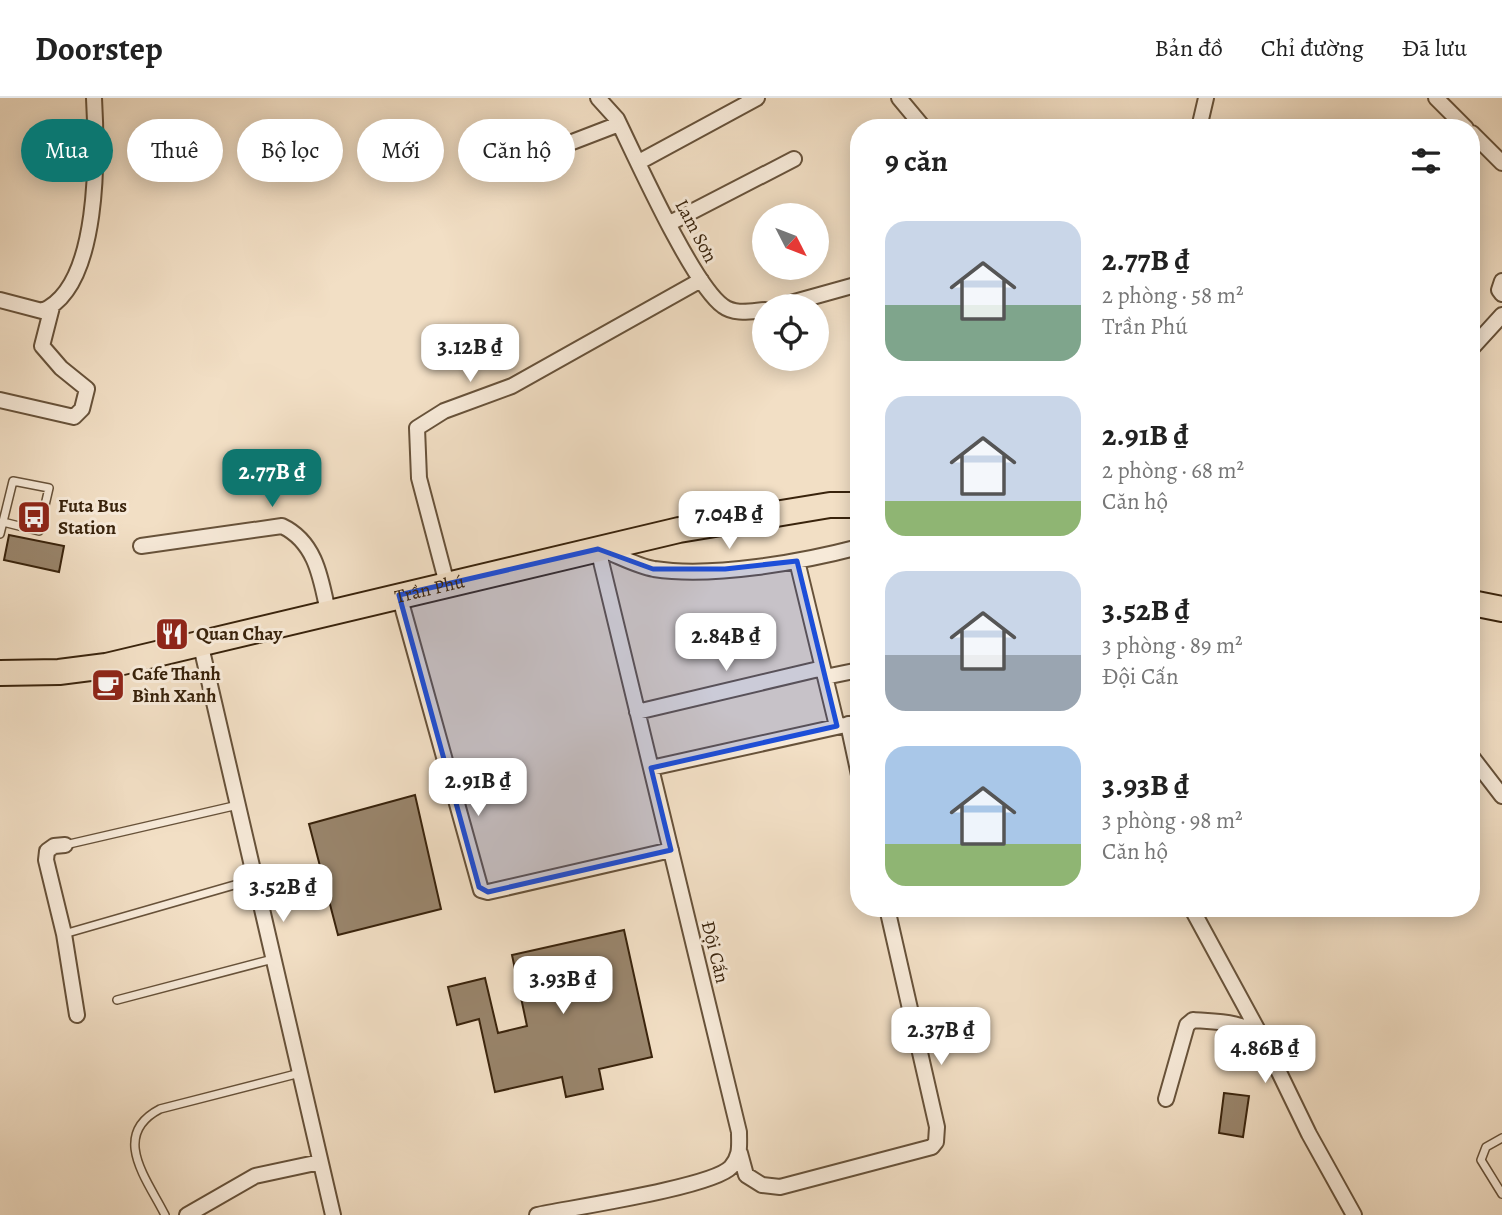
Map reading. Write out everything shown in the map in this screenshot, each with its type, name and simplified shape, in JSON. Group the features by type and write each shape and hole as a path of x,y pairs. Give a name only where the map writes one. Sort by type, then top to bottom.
{"highway":[{"name":"Trần Phú","path":"0,673 59,672 106,666 328,611 679,530 830,505 850,505"},
{"path":"1480,605 1502,609"}],"street":[{"path":"0,400 60,416 74,416 82,409 87,390 42,346 52,307 74,274 89,234 96,178 94,98"},
{"name":"Lam Sơn","path":"598,98 619,124 701,280 723,306 737,312 752,311"},
{"path":"639,162 757,98"},
{"path":"899,98 916,119"},
{"path":"1201,119 1206,98"},
{"path":"1436,98 1457,119"},
{"path":"575,141 619,124"},
{"path":"1480,141 1502,163"},
{"path":"670,223 794,159"},
{"path":"447,584 419,478 417,428 444,411 512,386 701,280"},
{"path":"1502,281 1499,290 1502,294"},
{"path":"823,294 850,287"},
{"path":"0,300 42,311 52,307"},
{"path":"1480,339 1502,315"},
{"path":"141,545 282,526 289,530 318,563 328,611"},
{"path":"598,549 653,569 725,569 797,561 850,549"},
{"name":"Đội Cấn","path":"598,549 739,1132 740,1153"},
{"path":"651,768 848,724 824,672 797,561"},
{"path":"399,595 481,890 488,892 671,850"},
{"path":"200,642 333,1215"},
{"path":"638,712 824,672 850,671"},
{"path":"1480,767 1502,796"},
{"path":"65,845 54,846 47,851 46,860 64,934 77,1015"},
{"path":"740,1153 746,1175 762,1185 780,1187 932,1147 936,1142 937,1127 889,917"},
{"path":"1196,917 1262,1037 1309,1135 1354,1215"},
{"path":"1166,1099 1187,1025 1193,1020 1226,1023 1253,1030 1262,1037"},
{"path":"537,1215 563,1212 701,1182 729,1169 740,1153"},
{"path":"187,1215 255,1176 320,1161"}],"lane":[{"path":"0,534 13,481 49,488 39,531 3,522"},
{"path":"65,845 237,804"},
{"path":"64,934 255,879"},
{"path":"117,1000 274,959"},
{"path":"165,1215 134,1153 135,1129 147,1116 160,1109 300,1073"},
{"path":"1502,1138 1486,1147 1481,1160 1502,1194"}],"highlighted area":[{"path":"598,549 653,569 725,569 797,561 837,726 651,768 671,850 488,892 479,887 399,595"}],"building":[{"path":"9,535 64,546 59,572 4,560"},
{"path":"415,795 441,909 338,935 309,824"},
{"path":"624,930 652,1057 599,1069 603,1089 566,1097 562,1077 495,1092 479,1019 457,1025 448,987 485,978 498,1033 527,1026 512,955"},
{"path":"1224,1093 1249,1096 1243,1137 1219,1133"}],"place":[{"name":"Futa Bus Station","path":"34,517"},
{"name":"Quan Chay","path":"172,634"},
{"name":"Cafe Thanh Bình Xanh","path":"108,685"}]}
